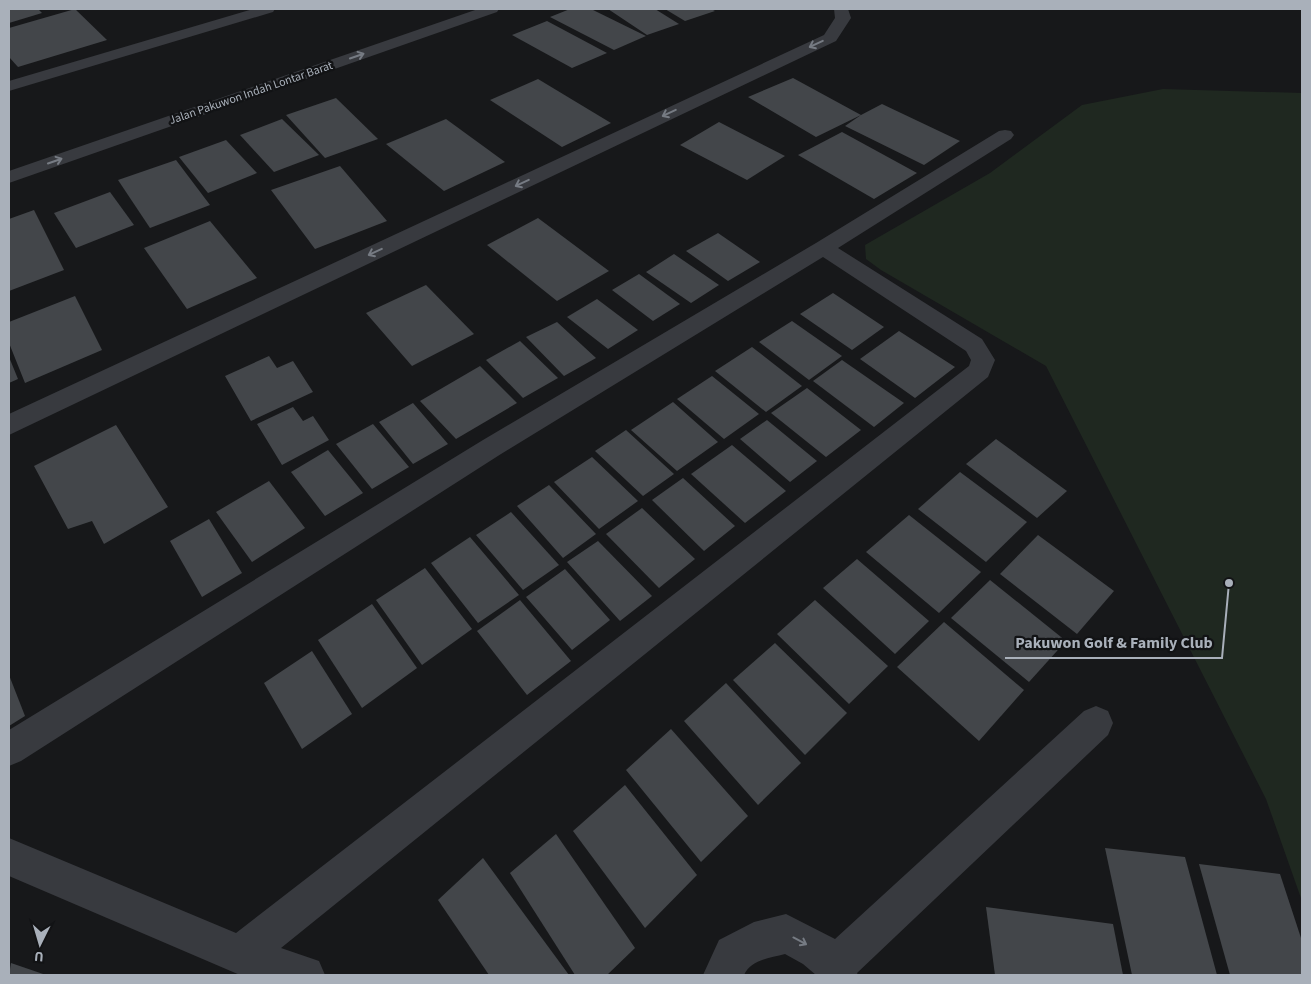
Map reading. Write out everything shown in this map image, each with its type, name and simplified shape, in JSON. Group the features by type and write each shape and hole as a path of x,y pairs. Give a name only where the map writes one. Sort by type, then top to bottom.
{"street":[{"path":"9,86 268,9"},
{"name":"Jalan Pakuwon Indah Lontar Barat","path":"9,177 492,9"},
{"path":"9,426 830,38 844,18 841,9"},
{"path":"9,749 492,447 823,248 1005,135"},
{"path":"240,954 978,371 983,360 974,345 823,248"},
{"path":"723,975 733,954 754,942 786,934 817,950 837,971 1096,723"},
{"path":"9,857 240,954 305,975"}],"shaded area":[{"path":"1163,89 1302,93 1302,901 1266,799 1046,366 881,270 866,259 865,245 990,173 1082,105"}],"building":[{"path":"9,9 38,9 42,13 9,23"},
{"path":"75,9 107,40 18,67 9,57 9,28"},
{"path":"570,9 591,9 646,36 614,50 550,17"},
{"path":"608,9 655,9 679,24 647,35"},
{"path":"665,9 711,9 715,11 685,21"},
{"path":"547,21 607,53 572,68 512,35"},
{"path":"793,78 861,115 816,137 748,97"},
{"path":"538,79 611,123 562,147 490,100"},
{"path":"336,98 378,139 325,158 286,115"},
{"path":"882,104 960,141 924,165 845,126"},
{"path":"282,119 319,155 274,172 240,135"},
{"path":"446,119 505,162 444,191 386,144"},
{"path":"719,122 785,156 747,180 680,145"},
{"path":"842,132 917,173 874,199 798,155"},
{"path":"226,140 257,173 208,193 179,157"},
{"path":"176,160 210,205 150,228 118,180"},
{"path":"340,166 387,221 315,249 271,190"},
{"path":"110,192 134,225 76,248 54,213"},
{"path":"34,210 64,270 9,291 9,219"},
{"path":"538,218 609,271 557,301 487,245"},
{"path":"210,221 257,278 187,309 144,248"},
{"path":"718,233 760,262 728,281 686,251"},
{"path":"674,254 719,285 691,303 646,272"},
{"path":"639,274 680,304 653,321 612,290"},
{"path":"426,285 474,334 412,366 366,313"},
{"path":"833,293 884,327 852,350 800,314"},
{"path":"75,296 102,350 25,383 9,343 9,322"},
{"path":"597,299 638,330 608,349 567,317"},
{"path":"792,321 842,356 809,380 759,342"},
{"path":"557,322 596,358 564,376 526,337"},
{"path":"899,331 955,367 915,398 860,359"},
{"path":"520,341 558,378 523,398 486,360"},
{"path":"752,347 802,386 766,412 715,371"},
{"path":"269,356 277,368 293,361 313,392 251,421 225,376"},
{"path":"9,357 18,379 9,383"},
{"path":"842,360 904,403 874,427 813,381"},
{"path":"480,366 517,403 456,439 420,401"},
{"path":"712,376 759,414 724,439 677,399"},
{"path":"807,388 861,430 826,457 771,413"},
{"path":"673,402 718,442 677,471 631,430"},
{"path":"413,403 448,444 413,464 379,422"},
{"path":"293,407 303,421 313,416 329,440 282,465 257,424"},
{"path":"767,420 817,461 790,482 740,439"},
{"path":"373,424 409,467 372,489 336,444"},
{"path":"116,425 168,507 104,544 92,521 68,529 34,466"},
{"path":"626,430 674,474 643,496 595,451"},
{"path":"996,439 1067,491 1037,518 966,464"},
{"path":"732,445 786,491 745,523 691,474"},
{"path":"328,450 363,493 325,516 291,472"},
{"path":"592,457 638,501 599,529 554,482"},
{"path":"960,472 1027,522 986,562 918,509"},
{"path":"683,478 735,526 704,551 652,500"},
{"path":"269,481 305,528 252,562 216,512"},
{"path":"549,485 596,534 563,558 517,506"},
{"path":"642,508 695,559 659,588 606,534"},
{"path":"511,512 559,565 523,590 476,535"},
{"path":"909,515 981,572 939,613 866,552"},
{"path":"209,519 242,573 202,597 170,541"},
{"path":"1038,535 1114,591 1077,634 1000,574"},
{"path":"470,537 519,595 478,623 431,563"},
{"path":"598,541 652,596 620,621 567,562"},
{"path":"857,559 929,621 895,654 823,588"},
{"path":"425,568 472,629 422,665 376,600"},
{"path":"565,569 610,620 572,650 526,597"},
{"path":"990,580 1066,641 1029,682 951,618"},
{"path":"520,600 571,661 527,695 477,631"},
{"path":"815,600 888,666 849,704 777,634"},
{"path":"372,604 417,668 362,708 318,640"},
{"path":"944,622 1024,690 979,741 897,667"},
{"path":"775,643 847,713 805,755 733,680"},
{"path":"312,651 352,714 302,749 264,683"},
{"path":"9,675 25,716 9,726"},
{"path":"726,683 801,763 758,805 684,721"},
{"path":"671,729 748,816 701,862 626,770"},
{"path":"625,785 697,875 645,928 573,831"},
{"path":"556,834 635,948 607,975 575,975 510,873"},
{"path":"1105,848 1185,857 1217,975 1132,975"},
{"path":"483,858 569,975 489,975 438,900"},
{"path":"1199,864 1280,874 1302,941 1302,975 1230,975"},
{"path":"986,907 1113,924 1123,975 995,975"},
{"path":"11,963 46,975 9,975"}],"place":[{"name":"Pakuwon Golf & Family Club","path":"1229,583"}]}
